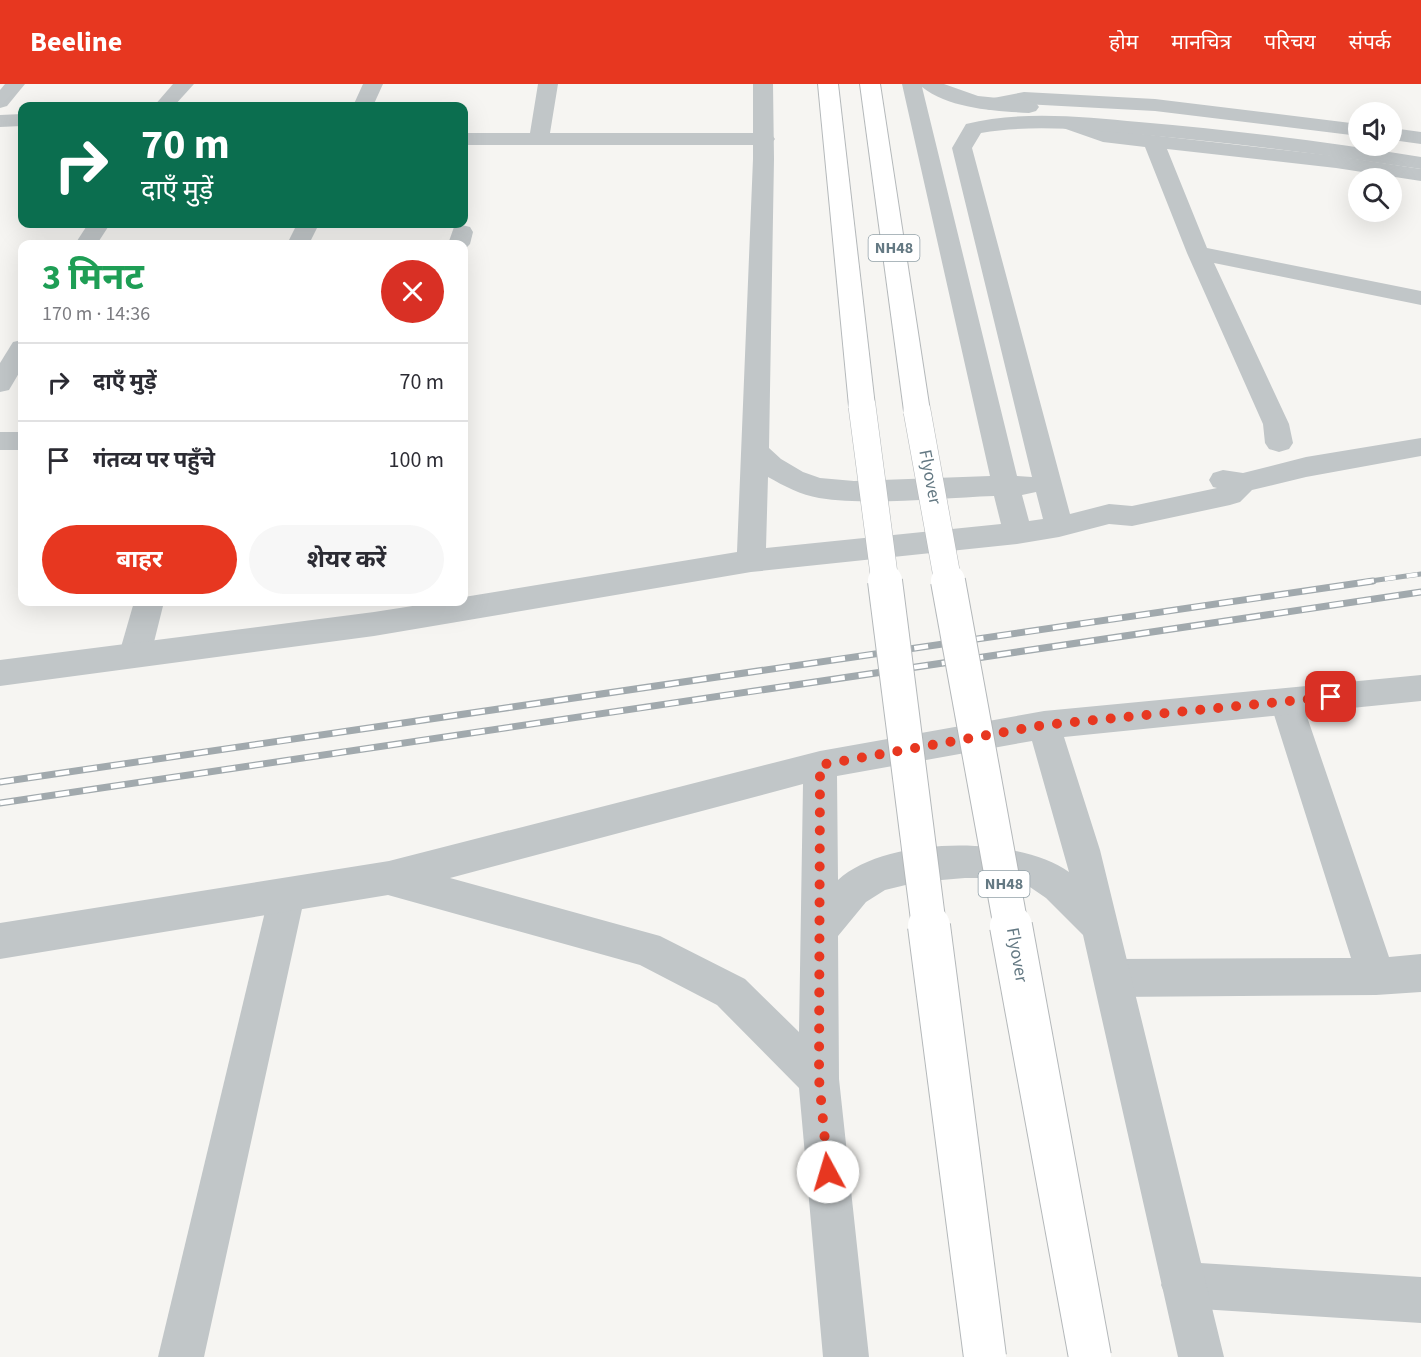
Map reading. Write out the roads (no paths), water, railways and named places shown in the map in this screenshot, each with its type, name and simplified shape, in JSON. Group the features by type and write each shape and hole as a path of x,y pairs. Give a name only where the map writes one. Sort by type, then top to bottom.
{"highway":[{"name":"NH48","path":"828,84 862,406 985,1357"},
{"name":"Flyover","path":"870,84 917,411 1090,1357"}],"street":[{"path":"0,102 15,84"},
{"path":"168,102 184,84"},
{"path":"365,102 373,84"},
{"path":"539,140 548,84"},
{"path":"751,561 757,453 759,284 765,139 763,84"},
{"path":"912,84 1017,533"},
{"path":"930,84 939,91 990,104 1229,129 1348,138"},
{"path":"990,104 1024,98 1155,105 1348,129"},
{"path":"0,121 18,120"},
{"path":"1059,527 962,148 973,128 1008,123 1229,129 1421,163"},
{"path":"1070,124 1103,136 1336,162 1421,175"},
{"path":"1402,135 1421,138"},
{"path":"468,139 765,139"},
{"path":"1153,141 1198,253 1276,424 1279,443"},
{"path":"1402,145 1421,148"},
{"path":"1198,253 1421,298"},
{"path":"0,384 18,355"},
{"path":"0,441 18,441"},
{"path":"0,673 374,624 751,561 1017,533 1059,527 1108,514 1132,516 1230,495 1243,483 1306,467 1421,447"},
{"path":"757,453 771,466 793,479 818,488 854,491 1047,483"},
{"path":"135,654 148,606"},
{"path":"7,947 389,878 820,765 1044,725 1421,688"},
{"path":"1286,702 1376,976"},
{"path":"1044,725 1082,850 1202,1357"},
{"path":"820,765 819,1079 846,1357"},
{"path":"819,931 857,886 891,870 942,862 978,861 1029,869 1057,884 1100,926"},
{"path":"389,878 647,949 731,992 819,1079"},
{"path":"181,1357 287,895"},
{"path":"1113,978 1376,976 1421,973"},
{"path":"1184,1285 1421,1300"}],"railway":[{"path":"1363,582 1421,574"},
{"path":"0,782 1373,581"},
{"path":"0,803 1421,592"}]}
